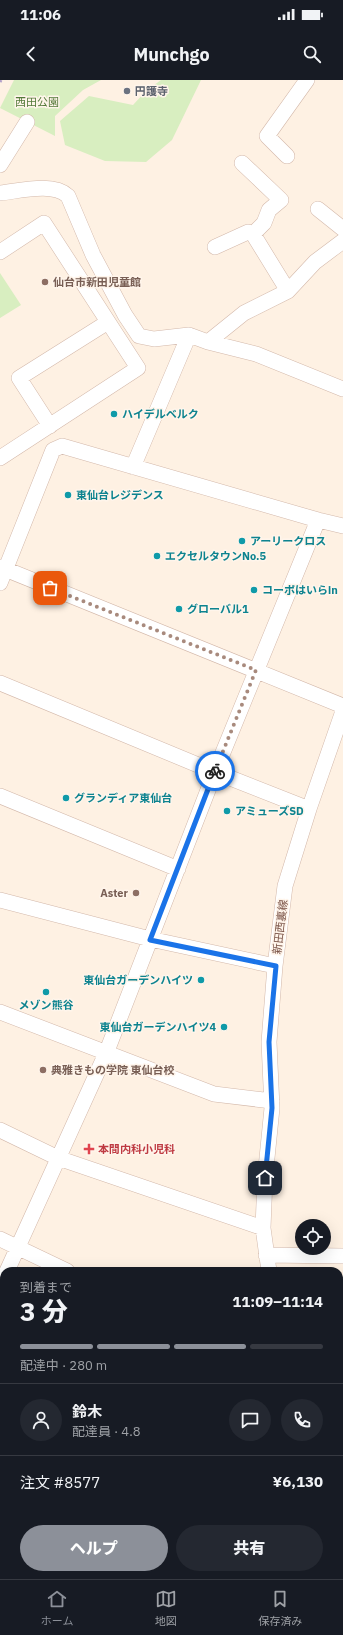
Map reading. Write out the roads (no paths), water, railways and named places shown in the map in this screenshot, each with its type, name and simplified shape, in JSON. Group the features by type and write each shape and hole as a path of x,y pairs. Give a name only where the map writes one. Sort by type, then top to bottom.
{"street":[{"path":"287,156 267,136 307,80"},
{"path":"0,165 27,122"},
{"path":"242,163 281,200 269,210 264,223 253,234"},
{"path":"0,193 53,188 63,191 68,196 93,255 125,315 139,336 154,339 189,335 208,342 256,354 343,389"},
{"path":"318,209 343,229"},
{"path":"0,252 44,223 138,368 0,458"},
{"path":"215,247 248,232 253,234 288,291"},
{"path":"208,342 244,313 288,291 316,262 343,242"},
{"path":"50,426 19,378 108,322"},
{"path":"133,467 189,335"},
{"path":"343,526 62,446 53,450 2,573 256,670 343,706"},
{"path":"9,1267 106,1051 215,772 318,520"},
{"path":"0,683 215,772 309,809"},
{"name":"新田西裏線","path":"268,1267 263,1228 272,1101 269,1042 285,886 309,809 343,711"},
{"path":"0,796 178,869"},
{"path":"0,900 150,940 276,966"},
{"path":"0,1012 106,1051 214,1094 272,1101"},
{"path":"0,1130 58,1158 263,1228"},
{"path":"0,1239 59,1267"},
{"path":"266,1255 343,1256"}],"place":[{"name":"円護寺","path":"127,91"},
{"name":"仙台市新田児童館","path":"45,282"},
{"name":"ハイデルベルク","path":"114,414"},
{"name":"東仙台レジデンス","path":"68,495"},
{"name":"アーリークロス","path":"242,541"},
{"name":"エクセルタウンNo.5","path":"157,556"},
{"name":"コーポはいらin","path":"254,590"},
{"name":"グローバル1","path":"179,609"},
{"name":"グランディア東仙台","path":"66,798"},
{"name":"アミューズSD","path":"227,811"},
{"name":"Aster","path":"136,893"},
{"name":"東仙台ガーデンハイツ","path":"201,980"},
{"name":"メゾン熊谷","path":"46,992"},
{"name":"東仙台ガーデンハイツ4","path":"224,1027"},
{"name":"典雅きもの学院 東仙台校","path":"43,1070"},
{"name":"本間内科小児科","path":"89,1149"}],"park label":[{"name":"西田公園","path":"37,102"}]}
